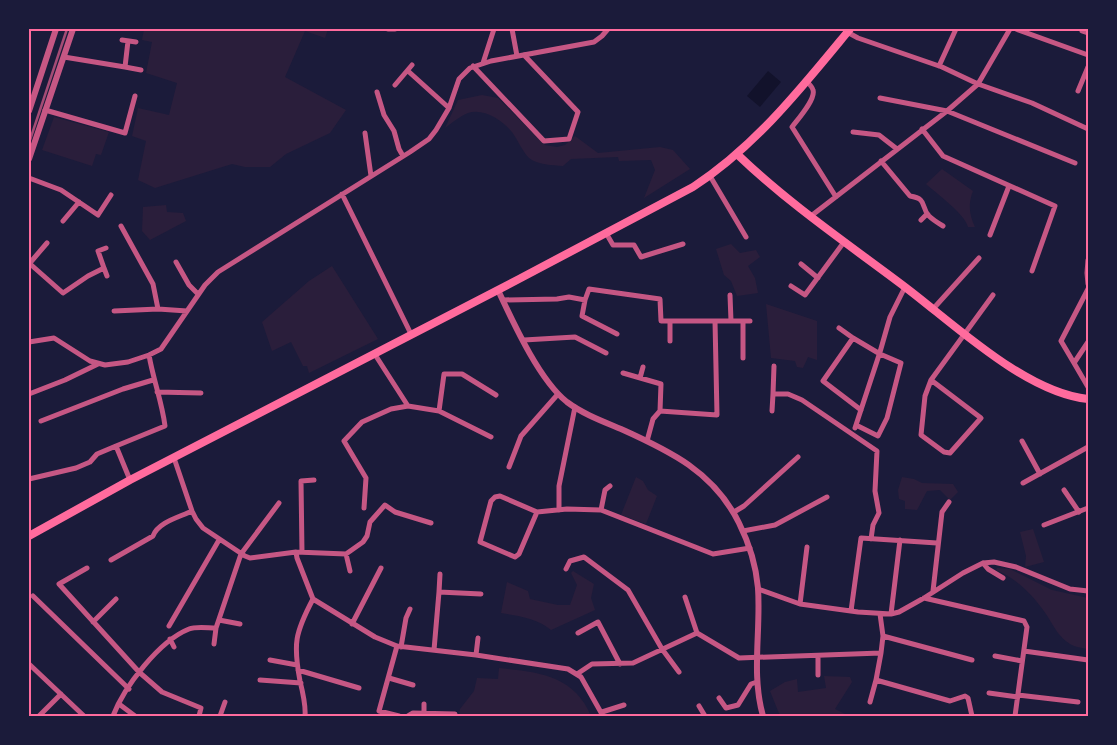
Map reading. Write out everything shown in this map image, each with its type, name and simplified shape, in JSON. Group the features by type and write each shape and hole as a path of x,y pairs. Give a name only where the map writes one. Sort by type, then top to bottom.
{"main road":[{"path":"29,536 130,480 498,290 675,197 710,176 738,154 764,128 848,31"},
{"path":"738,154 811,216 999,360 1034,381 1072,397 1088,400"}],"street":[{"path":"29,111 56,29"},
{"path":"29,159 72,29"},
{"path":"388,29 395,29"},
{"path":"483,63 494,29"},
{"path":"512,29 517,56"},
{"path":"30,342 54,338 98,364 113,365 149,355 161,349 198,294 218,272 429,139 440,125 459,78 466,71 483,63 593,44 608,29"},
{"path":"939,66 956,29"},
{"path":"811,216 947,111 978,84 1010,29"},
{"path":"1016,29 1088,55"},
{"path":"848,31 858,38 939,66 978,84 1032,103 1088,129"},
{"path":"125,67 125,40 136,42"},
{"path":"474,66 544,141 569,140 578,112 524,55"},
{"path":"64,57 141,70"},
{"path":"395,85 412,65"},
{"path":"1078,91 1088,67"},
{"path":"408,71 448,108"},
{"path":"806,81 812,87 814,93 809,104 792,127 836,197"},
{"path":"377,92 384,115 394,131 399,149 404,156"},
{"path":"45,110 125,133 135,96"},
{"path":"880,98 947,111 1075,163"},
{"path":"922,129 944,156 1056,206 1032,271"},
{"path":"853,132 879,135 897,149"},
{"path":"365,133 371,176"},
{"path":"881,161 910,196 918,198 924,203 927,214 942,226"},
{"path":"710,176 746,237"},
{"path":"29,178 61,190 98,215 111,196"},
{"path":"990,235 1009,186"},
{"path":"342,194 411,334"},
{"path":"63,222 79,202"},
{"path":"921,220 927,214"},
{"path":"122,226 153,284 158,309"},
{"path":"606,233 613,246 634,245 641,257 684,244"},
{"path":"791,286 805,296 844,242"},
{"path":"47,243 29,263 64,292 104,268"},
{"path":"106,248 98,251 107,276"},
{"path":"933,309 979,258"},
{"path":"1088,260 1088,284"},
{"path":"176,262 189,285 198,294"},
{"path":"800,264 818,278"},
{"path":"853,434 880,354 890,317 905,287"},
{"path":"616,334 582,316 585,300 590,289 660,299 661,321 750,321"},
{"path":"1088,289 1061,341 1088,388"},
{"path":"498,290 547,380 558,394 575,407 673,454 692,466 713,485 734,512 750,548 758,589 757,682 762,716"},
{"path":"730,295 731,321"},
{"path":"931,380 981,418 950,453 944,452 921,435 925,396 931,380 993,295"},
{"path":"503,300 569,297 585,300"},
{"path":"114,311 158,309 187,311"},
{"path":"670,321 670,341"},
{"path":"743,321 743,358"},
{"path":"660,411 717,415 715,322"},
{"path":"839,328 880,354 901,363 887,418 878,436 856,425"},
{"path":"524,340 575,337 606,353"},
{"path":"853,338 823,381 861,410"},
{"path":"1074,363 1088,342"},
{"path":"374,353 408,406"},
{"path":"29,479 76,468 90,462 97,454 165,426 153,380 149,355"},
{"path":"29,394 65,380 98,364"},
{"path":"772,411 774,366"},
{"path":"640,378 643,367"},
{"path":"623,373 661,384 660,411 653,418 647,441"},
{"path":"439,411 444,374 462,374 496,395"},
{"path":"41,421 123,389 153,380"},
{"path":"157,392 201,393"},
{"path":"509,467 521,436 558,394"},
{"path":"773,394 788,394 802,400 877,450 875,491 879,513 872,526 871,538"},
{"path":"364,508 366,478 344,441 362,422 390,409 408,406 439,411 491,437"},
{"path":"559,510 559,486 575,407"},
{"path":"1022,441 1040,474"},
{"path":"116,446 130,480"},
{"path":"1023,483 1088,448"},
{"path":"734,512 744,506 798,457"},
{"path":"174,458 196,519 203,528 219,540 240,554 250,558 299,552 346,554 363,542 367,536 370,522 385,505 395,512 431,523"},
{"path":"1025,462 1031,458"},
{"path":"314,480 301,481 299,552 313,599 375,637 399,647 476,655 568,669 577,674 602,714 624,705"},
{"path":"601,510 605,490 610,486"},
{"path":"1064,490 1079,512"},
{"path":"537,512 519,554 515,557 480,542 491,501 495,497 500,496 537,512 601,510 713,554 750,548"},
{"path":"744,532 775,525 827,497"},
{"path":"933,591 942,512 949,502"},
{"path":"214,644 216,628 240,554 279,503"},
{"path":"1044,525 1088,508"},
{"path":"111,560 153,536 155,530 192,511"},
{"path":"850,611 862,538 937,543"},
{"path":"169,626 219,540"},
{"path":"891,614 900,540"},
{"path":"800,604 807,547"},
{"path":"346,554 350,571"},
{"path":"566,569 570,561 584,557 628,590 662,650 679,672"},
{"path":"758,589 800,604 891,614 899,612 983,563 1001,563 1070,589 1088,591"},
{"path":"983,563 988,569 1003,578"},
{"path":"87,568 59,584 139,672 162,692 201,708 199,716"},
{"path":"352,624 381,568"},
{"path":"434,650 440,574"},
{"path":"439,592 481,594"},
{"path":"33,596 129,689"},
{"path":"685,597 697,633 739,658 881,653"},
{"path":"924,598 1024,621 1027,627 1015,716"},
{"path":"93,622 116,599"},
{"path":"305,716 296,653 298,632 313,599"},
{"path":"399,716 378,714 410,609"},
{"path":"870,702 876,680 883,636 880,614"},
{"path":"219,620 240,624"},
{"path":"578,633 598,622 620,664"},
{"path":"113,716 139,672 170,639 190,628 216,628"},
{"path":"577,674 592,664 633,663 697,633"},
{"path":"883,636 972,660"},
{"path":"476,655 478,638"},
{"path":"170,639 174,647"},
{"path":"1024,651 1088,660"},
{"path":"818,656 818,675"},
{"path":"995,656 1022,661"},
{"path":"270,660 359,688"},
{"path":"29,664 84,716"},
{"path":"389,678 413,685"},
{"path":"260,680 301,684"},
{"path":"876,680 950,702 965,696 968,698 972,716"},
{"path":"720,698 726,708 738,704 751,684 757,682"},
{"path":"39,716 61,694"},
{"path":"989,694 1078,702"},
{"path":"220,716 225,702"},
{"path":"119,704 135,716"},
{"path":"424,704 424,713"},
{"path":"699,706 705,716"},
{"path":"408,716 413,713 455,714"}],"shaded area":[{"path":"144,29 328,29 325,38 305,31 285,77 346,110 330,133 286,154 270,167 245,167 232,164 155,188 138,180 146,141 132,136 138,108 169,115 177,83 146,73 152,42 142,40"},
{"path":"768,71 781,82 760,107 747,96"},
{"path":"482,95 498,98 545,145 557,147 565,145 575,136 598,153 660,147 673,150 690,169 644,198 655,170 651,160 619,161 618,157 571,159 563,166 541,163 529,158 512,132 503,123 492,116 480,112 465,114 445,128 458,100"},
{"path":"54,117 109,132 101,155 96,154 92,166 42,150"},
{"path":"942,169 973,191 970,209 975,227 968,227 962,216 926,184"},
{"path":"166,205 167,212 183,213 186,221 150,240 142,231 143,207"},
{"path":"731,244 740,253 756,250 760,257 748,266 755,278 758,293 737,296 731,281 724,275 716,249"},
{"path":"332,266 378,339 309,373 307,366 303,366 291,342 272,351 262,322 309,281"},
{"path":"766,304 817,321 817,360 808,357 803,368 797,367 795,361 771,358"},
{"path":"636,477 643,481 648,490 657,496 646,524 621,515"},
{"path":"902,477 914,479 922,483 953,484 958,492 950,500 940,490 927,491 917,510 905,509 905,501 899,499 898,490"},
{"path":"1033,529 1044,562 1025,567 1026,556 1020,532"},
{"path":"997,568 1010,569 1052,590 1088,598 1088,649 1072,645 1066,641 1057,632 1032,596 1012,578 996,570"},
{"path":"573,571 594,584 591,598 595,610 551,630 534,620 501,613 507,582 528,591 530,599 558,605 570,605 577,585 571,573"},
{"path":"499,668 541,674 565,684 584,702 591,716 459,716 460,709 474,691 477,678 498,679"},
{"path":"824,676 850,677 852,682 835,709 849,716 780,716 770,691 785,682 797,679 798,692 826,688"}],"railway":[{"path":"29,143 67,29"}]}
